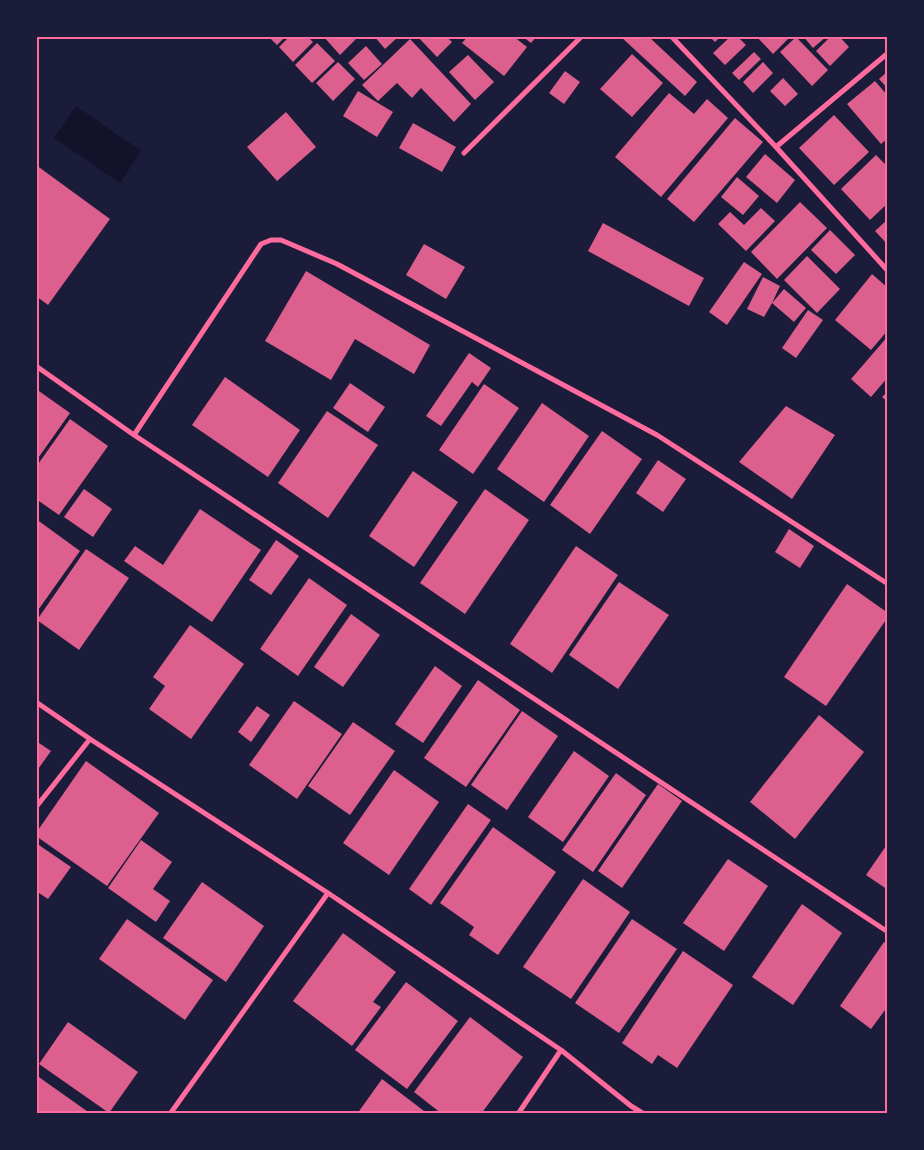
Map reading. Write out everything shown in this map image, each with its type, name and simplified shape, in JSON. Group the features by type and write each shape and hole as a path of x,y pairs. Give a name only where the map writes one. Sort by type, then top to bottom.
{"street":[{"path":"464,153 582,36"},
{"path":"671,36 776,147 888,271"},
{"path":"776,147 888,53"},
{"path":"134,434 261,244 271,240 281,240 337,264 657,435 888,584"},
{"path":"36,366 134,434 888,932"},
{"path":"36,702 328,893 561,1050 630,1106 644,1114"},
{"path":"36,808 90,739"},
{"path":"170,1114 328,893"},
{"path":"518,1114 561,1050"}],"shaded area":[{"path":"76,106 141,151 120,183 54,138"}],"building":[{"path":"268,36 286,36 277,45"},
{"path":"290,36 307,36 313,42 293,62 279,47"},
{"path":"323,36 354,36 356,39 340,55"},
{"path":"374,36 399,36 385,49"},
{"path":"417,36 446,36 452,42 437,57"},
{"path":"468,36 513,36 527,47 504,76 462,43"},
{"path":"522,36 537,36 531,43"},
{"path":"620,36 648,36 697,82 685,96"},
{"path":"709,36 721,36 715,42"},
{"path":"731,36 737,36 746,45 725,65 713,53"},
{"path":"756,36 791,36 773,54"},
{"path":"803,36 827,36 813,48"},
{"path":"831,36 839,36 849,47 830,66 816,51"},
{"path":"796,37 828,70 812,86 780,52"},
{"path":"410,39 471,104 454,122 421,88 412,98 397,83 378,101 362,85"},
{"path":"317,43 335,61 312,83 295,65"},
{"path":"366,46 382,64 364,80 348,63"},
{"path":"754,52 761,59 739,80 732,73"},
{"path":"632,54 663,83 632,117 600,89"},
{"path":"468,55 494,82 475,100 449,72"},
{"path":"338,62 355,79 333,101 316,83"},
{"path":"763,62 773,73 753,93 743,82"},
{"path":"565,71 580,82 564,104 549,93"},
{"path":"888,71 888,89 879,79"},
{"path":"783,78 798,94 785,106 770,91"},
{"path":"875,81 888,96 888,138 881,144 847,104"},
{"path":"358,91 393,112 377,137 343,116"},
{"path":"669,93 694,114 707,99 728,118 661,197 615,157"},
{"path":"286,112 316,147 277,181 247,147"},
{"path":"834,115 869,152 834,185 799,148"},
{"path":"735,118 763,142 694,222 667,199"},
{"path":"413,123 456,147 442,172 399,148"},
{"path":"765,154 795,180 777,203 746,177"},
{"path":"876,155 888,167 888,203 870,220 841,189"},
{"path":"36,165 110,219 48,305 36,296"},
{"path":"737,177 759,196 743,215 721,197"},
{"path":"800,202 827,228 777,279 751,252"},
{"path":"761,208 775,221 746,251 718,224 730,212 744,225"},
{"path":"888,219 888,245 875,231"},
{"path":"603,223 704,278 689,306 588,251"},
{"path":"830,230 855,255 836,274 811,250"},
{"path":"424,244 465,267 446,299 406,275"},
{"path":"807,256 840,289 817,313 784,280"},
{"path":"744,262 762,274 727,325 709,312"},
{"path":"306,271 430,345 414,374 355,339 331,380 265,341"},
{"path":"872,274 888,288 888,330 871,350 835,320"},
{"path":"763,277 780,286 764,317 747,309"},
{"path":"784,289 806,308 794,322 772,303"},
{"path":"808,310 823,320 796,358 782,348"},
{"path":"888,336 888,377 871,397 851,379"},
{"path":"469,353 491,368 478,387 472,382 441,426 426,416"},
{"path":"225,377 300,430 268,477 192,425"},
{"path":"350,383 385,407 368,432 333,408"},
{"path":"484,384 519,408 473,474 439,450"},
{"path":"36,389 70,413 36,461"},
{"path":"888,391 888,402 882,397"},
{"path":"542,403 589,436 544,502 497,469"},
{"path":"786,406 835,435 792,499 739,462"},
{"path":"327,411 378,445 328,518 278,483"},
{"path":"70,419 108,446 59,515 36,499 36,467"},
{"path":"602,431 642,459 590,534 550,505"},
{"path":"658,460 686,479 663,512 636,493"},
{"path":"413,471 458,502 414,567 369,536"},
{"path":"84,489 112,509 93,537 64,517"},
{"path":"485,489 529,520 465,614 420,583"},
{"path":"200,509 261,550 212,622 124,561 135,546 163,565"},
{"path":"36,519 80,551 36,613"},
{"path":"789,529 814,546 800,568 775,552"},
{"path":"276,540 299,556 271,595 249,580"},
{"path":"576,546 618,575 552,673 510,644"},
{"path":"86,549 129,578 79,650 37,620"},
{"path":"309,578 347,605 298,676 260,649"},
{"path":"619,582 669,615 618,689 569,655"},
{"path":"847,584 888,613 888,617 826,706 784,677"},
{"path":"351,614 380,635 343,687 314,667"},
{"path":"190,625 244,664 191,739 149,709 165,686 153,677"},
{"path":"435,666 462,686 423,743 395,724"},
{"path":"478,680 520,710 466,787 424,758"},
{"path":"294,701 342,734 297,799 249,765"},
{"path":"257,706 270,715 251,742 238,732"},
{"path":"522,711 558,736 507,810 471,785"},
{"path":"819,715 864,752 795,839 750,802"},
{"path":"353,722 395,751 350,815 308,786"},
{"path":"36,741 51,751 36,772"},
{"path":"574,751 609,776 563,842 528,817"},
{"path":"86,761 159,813 107,886 36,836 36,833"},
{"path":"394,770 439,802 389,875 343,843"},
{"path":"616,773 646,795 593,872 562,850"},
{"path":"658,784 682,801 622,888 598,871"},
{"path":"468,804 491,820 431,905 409,889"},
{"path":"493,827 556,872 498,955 469,935 474,927 440,903"},
{"path":"141,840 172,862 153,889 170,901 156,922 108,888"},
{"path":"36,843 71,867 48,899 36,891"},
{"path":"888,843 888,890 866,875"},
{"path":"728,859 768,886 724,951 683,923"},
{"path":"583,879 630,912 571,999 523,967"},
{"path":"202,882 264,926 226,982 163,938"},
{"path":"802,904 842,933 793,1005 752,977"},
{"path":"127,919 213,980 185,1020 99,959"},
{"path":"632,919 677,949 619,1033 575,1003"},
{"path":"343,933 396,972 373,1002 381,1007 352,1046 293,1001"},
{"path":"884,942 888,944 888,1006 871,1029 840,1006"},
{"path":"683,951 733,985 677,1068 658,1055 652,1064 622,1043"},
{"path":"406,982 458,1021 407,1089 355,1050"},
{"path":"470,1017 523,1057 481,1114 442,1114 414,1092"},
{"path":"68,1022 138,1072 109,1113 39,1064"},
{"path":"36,1075 91,1114 36,1114"},
{"path":"382,1079 428,1114 357,1114"}]}
